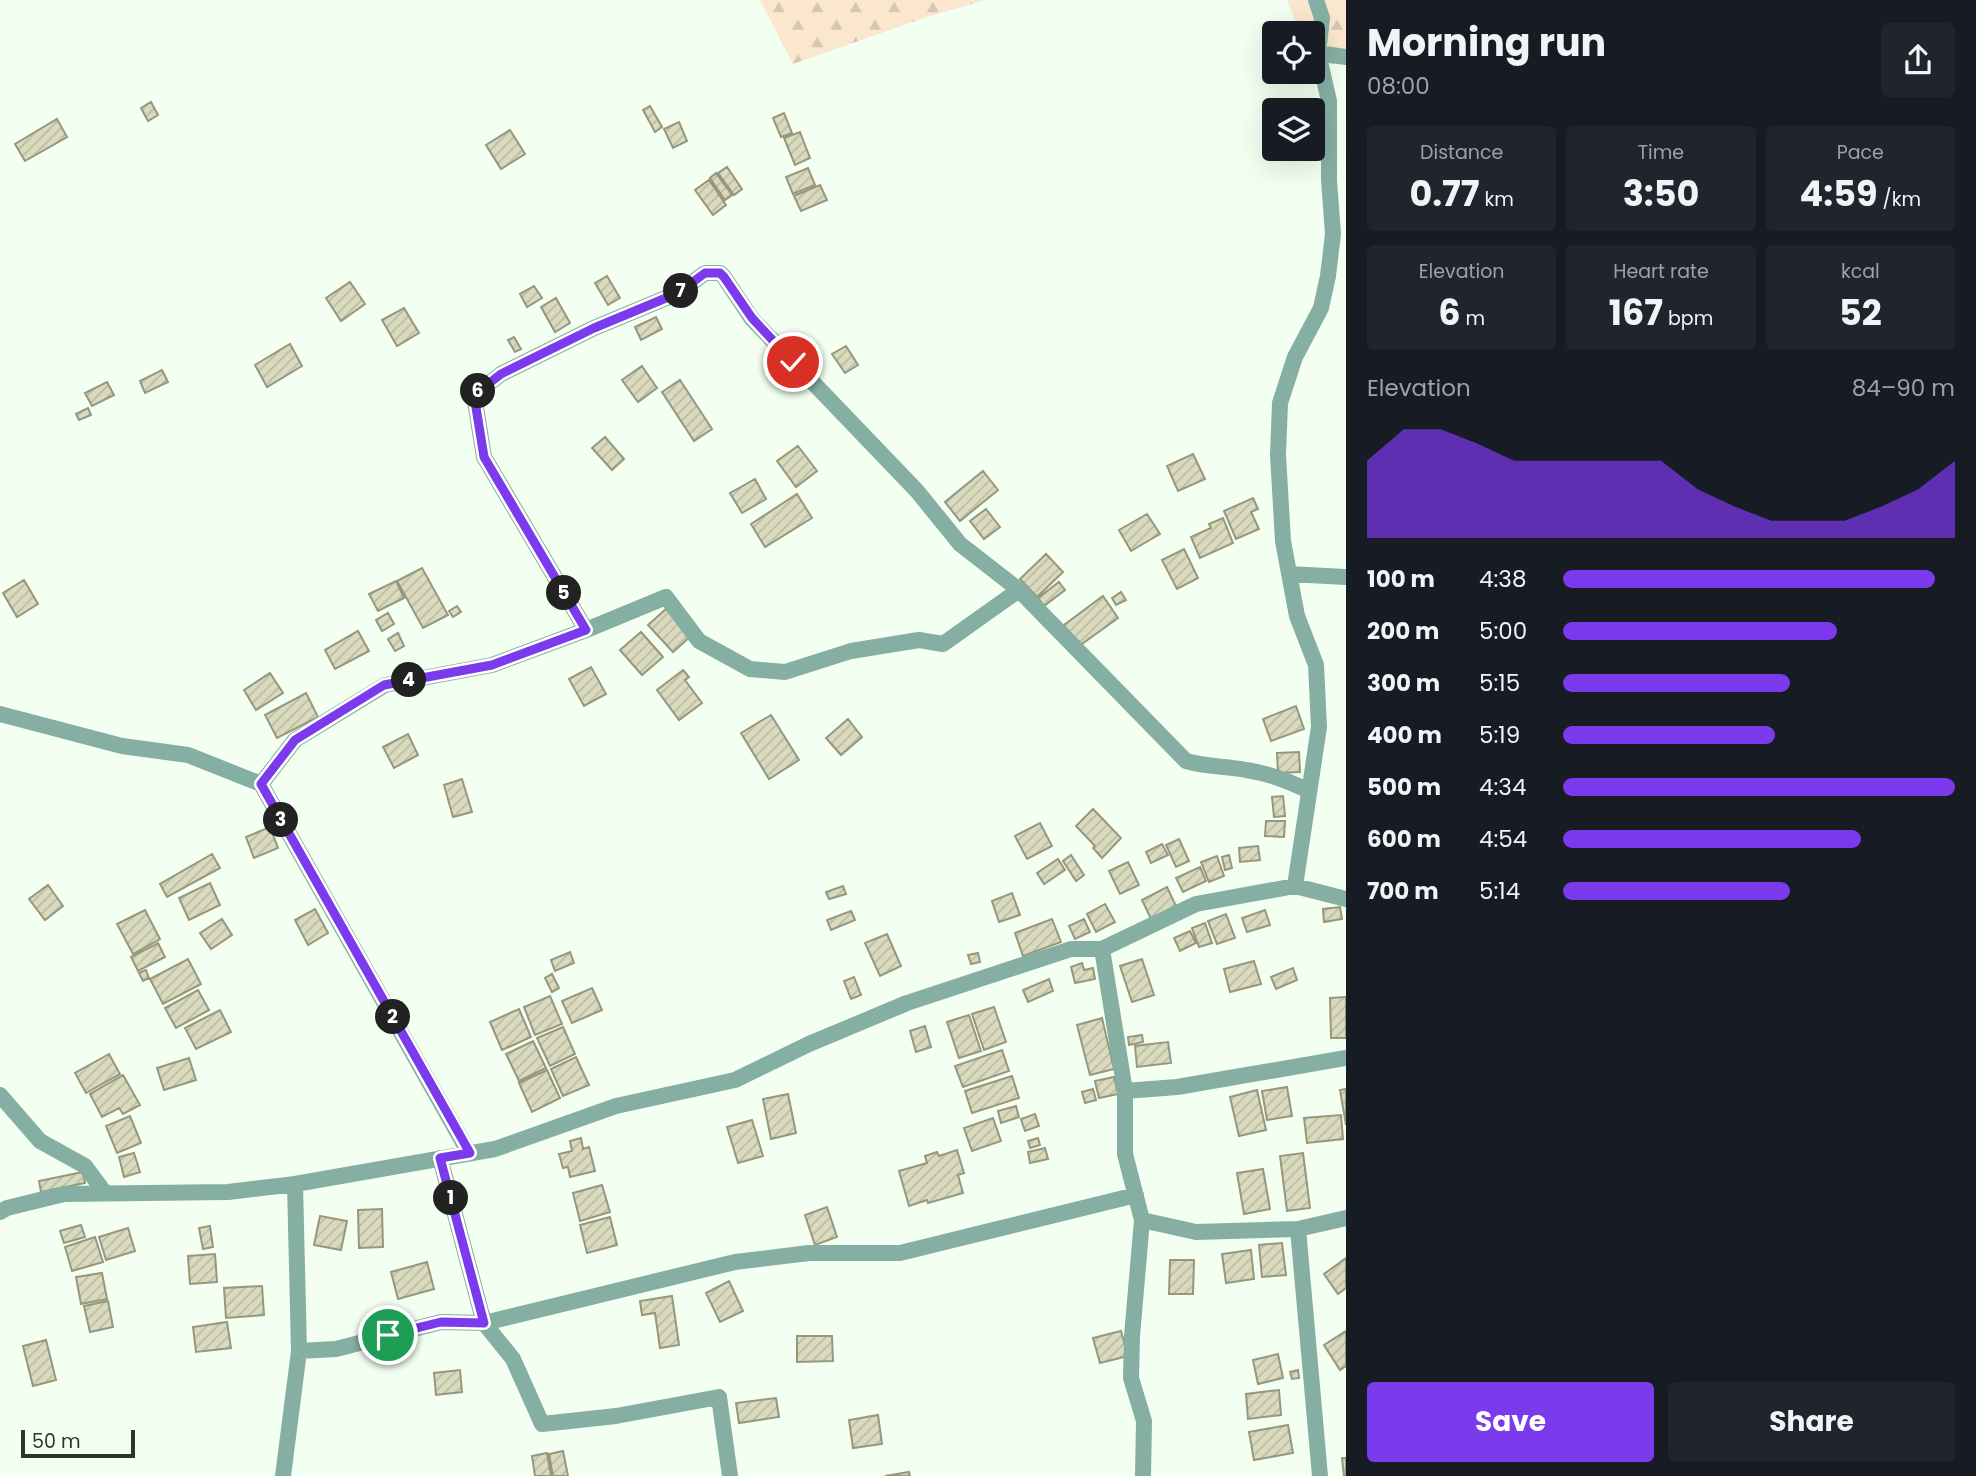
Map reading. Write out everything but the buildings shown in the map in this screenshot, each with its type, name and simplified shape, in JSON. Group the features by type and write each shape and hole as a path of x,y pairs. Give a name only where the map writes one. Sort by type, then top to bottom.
{"street":[{"path":"1316,0 1322,21"},
{"path":"1325,54 1346,57"},
{"path":"1296,886 1319,727 1317,665 1297,616 1289,575 1282,516 1280,403 1295,357 1321,308 1328,276 1333,234 1329,180 1329,101 1325,84"},
{"path":"586,630 484,457 474,395 501,374 594,328 678,293 705,273 720,273 752,318 917,491 960,544 1018,590 1186,761 1204,766 1246,769 1292,782 1309,791"},
{"path":"1289,575 1346,577"},
{"path":"261,784 295,740 384,685 492,665 666,597 699,641 750,669 785,672 851,651 919,640 943,644 1018,590"},
{"path":"0,714 122,746 188,755 261,784 470,1153"},
{"path":"0,1212 64,1194 228,1192 295,1184 495,1149 616,1106 735,1080 809,1044 907,1003 1071,949 1102,949 1196,904 1296,886 1346,899"},
{"path":"1102,949 1125,1091 1125,1154 1142,1220 1131,1378 1144,1421 1143,1476"},
{"path":"1125,1091 1177,1087 1346,1058"},
{"path":"0,1095 40,1141 85,1166 105,1193"},
{"path":"440,1158 484,1323 513,1359 542,1424 616,1416 719,1398 730,1476"},
{"path":"283,1476 299,1351 295,1184"},
{"path":"299,1351 336,1349 441,1322 484,1323 735,1262 809,1252 900,1254 1136,1195"},
{"path":"1142,1220 1196,1232 1298,1229 1346,1218"},
{"path":"1298,1229 1320,1476"}],"green space":[{"path":"760,0 985,0 927,17 793,64"},
{"path":"1287,0 1346,0 1346,61 1325,65 1325,21 1295,21"}],"route":[{"path":"388,1335 441,1322 484,1323 440,1158 470,1153 261,784 295,740 384,685 492,665 586,630 484,457 474,395 501,374 594,328 678,293 705,273 712,272 720,273 724,277 752,318 793,362"}]}
